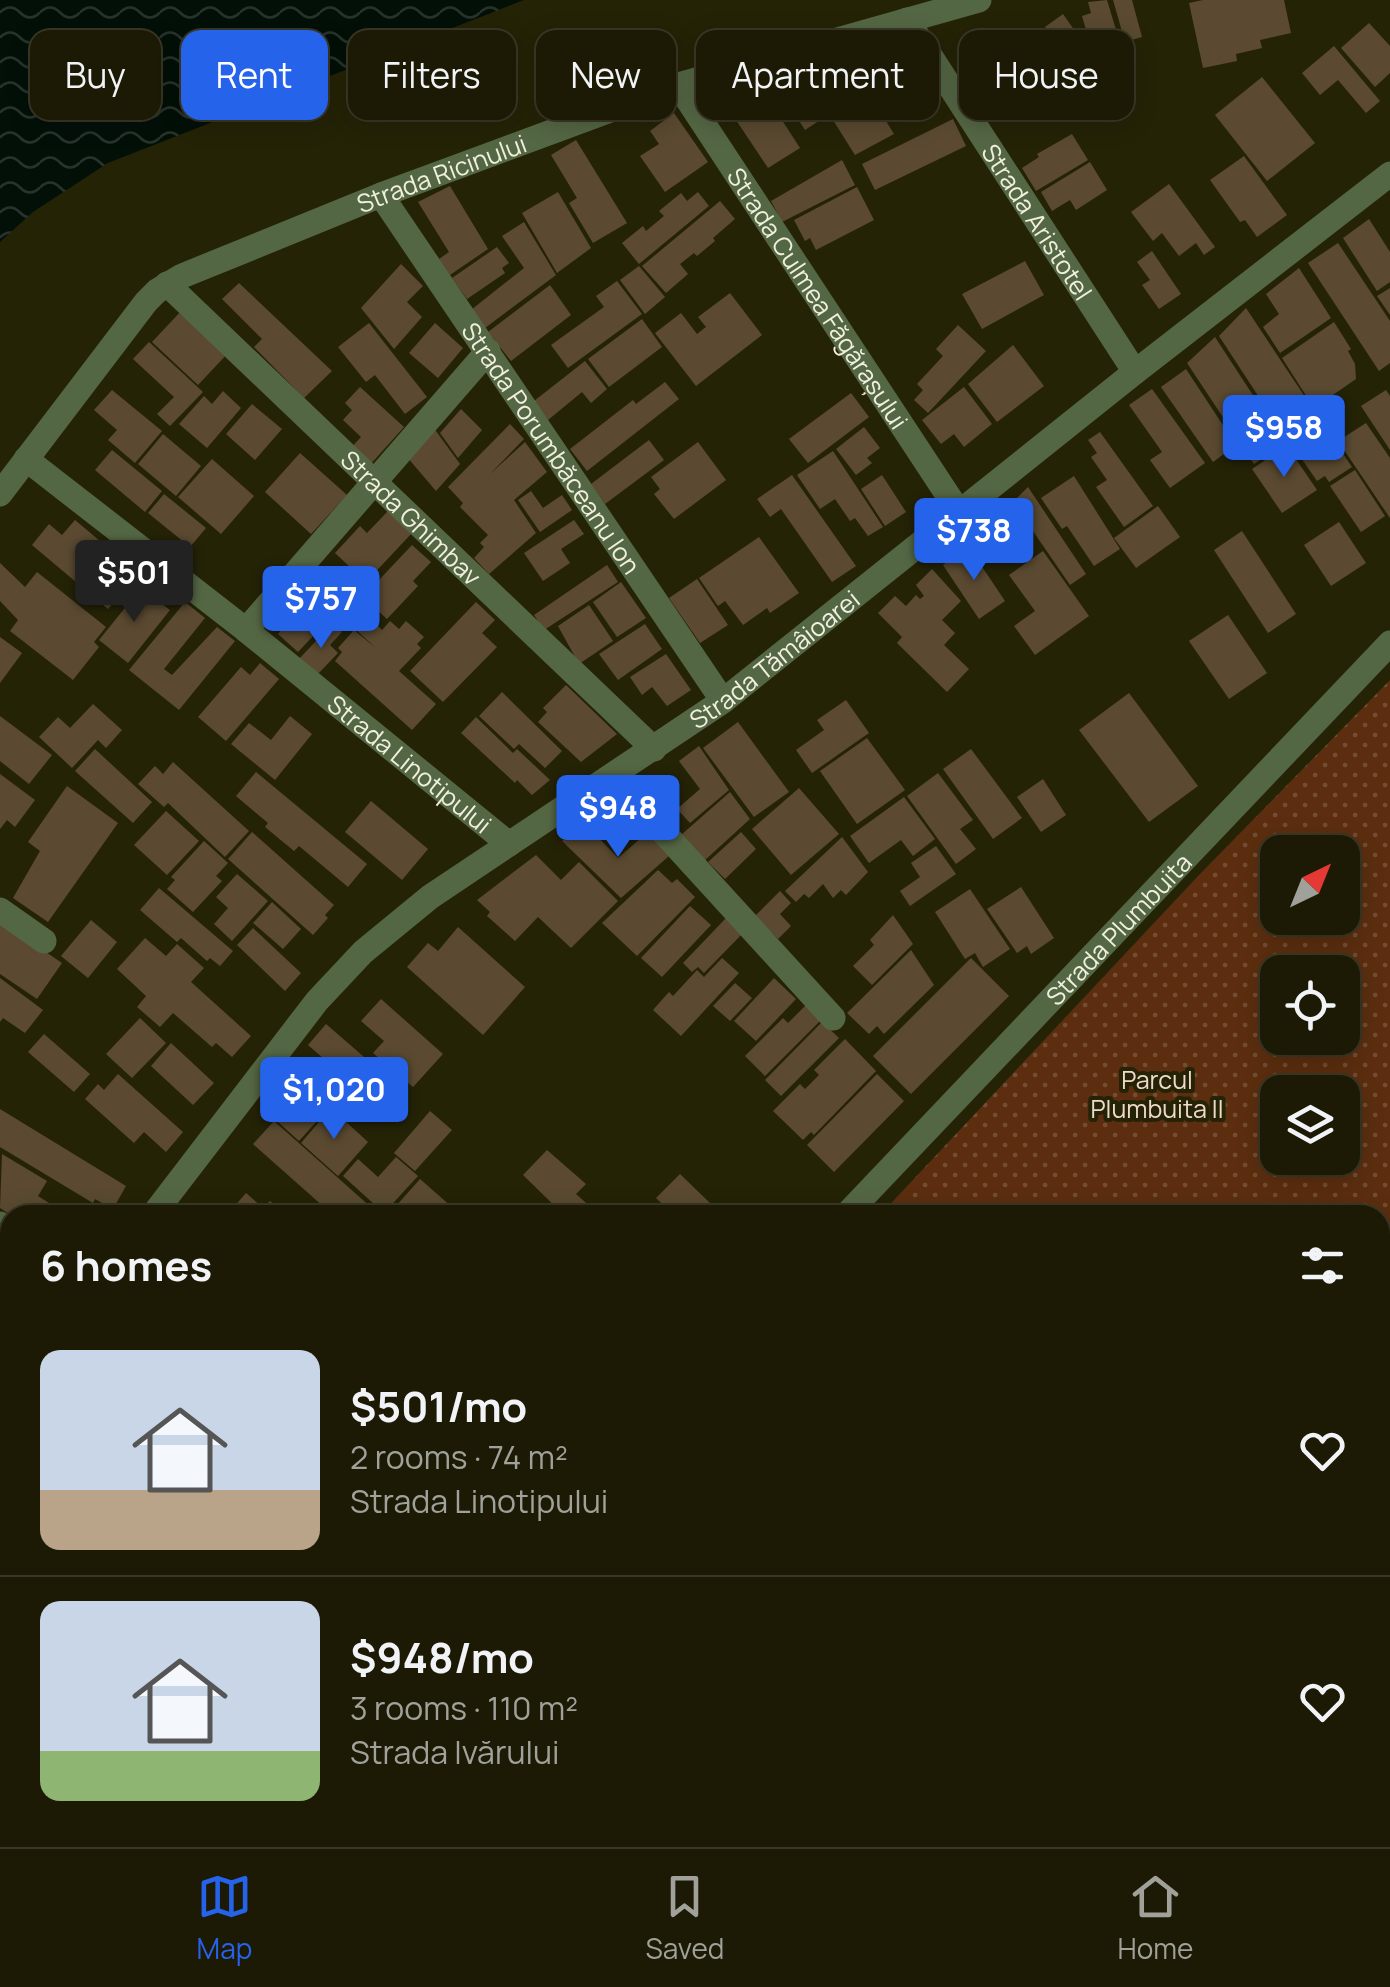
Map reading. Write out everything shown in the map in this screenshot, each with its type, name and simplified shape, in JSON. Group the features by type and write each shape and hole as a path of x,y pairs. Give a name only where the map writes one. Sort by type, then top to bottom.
{"street":[{"name":"Strada Ricinului","path":"0,494 133,318 167,284 381,195 678,84 979,0"},
{"name":"Strada Aristotel","path":"907,20 1135,372"},
{"name":"Strada Culmea Făgărașului","path":"678,84 959,512"},
{"name":"Strada Tămâioarei","path":"161,1205 317,1001 363,952 406,916 509,844 723,701 1390,174"},
{"name":"Strada Porumbăceanu Ion","path":"381,195 723,701"},
{"name":"Strada Ghimbav","path":"167,284 654,749"},
{"path":"246,630 488,351"},
{"name":"Strada Linotipului","path":"26,460 246,630 509,844"},
{"name":"Strada Plumbuita","path":"856,1205 1390,643"},
{"path":"613,777 833,1018"},
{"path":"0,910 44,941"}],"green space":[{"name":"Parcul Plumbuita II","path":"1390,680 1390,1205 889,1205 1199,875"}],"water":[{"path":"0,0 524,0 447,30 348,30 348,69 328,77 328,30 181,30 181,120 218,120 108,163 33,212 0,242"}],"building":[{"path":"1107,0 1116,30 1086,30 1082,16 1091,13 1088,2"},
{"path":"1113,0 1132,0 1142,37 1134,39 1134,30 1122,30"},
{"path":"1284,0 1291,33 1260,40 1262,48 1236,54 1237,61 1203,68 1189,3"},
{"path":"1063,14 1074,30 1047,30 1045,27"},
{"path":"1369,23 1390,46 1390,73 1375,87 1341,48"},
{"path":"1334,46 1380,101 1366,113 1338,80 1320,95 1302,73"},
{"path":"1262,77 1315,143 1267,181 1215,115"},
{"path":"676,116 708,162 665,192 640,156 659,144 650,131 665,120 676,120"},
{"path":"953,119 966,146 875,190 862,164"},
{"path":"736,120 782,120 800,148 768,168"},
{"path":"799,120 820,120 805,130"},
{"path":"833,120 885,120 894,134 855,155"},
{"path":"1072,134 1088,160 1036,191 1022,168 1039,157 1037,154"},
{"path":"576,140 627,223 593,243 569,203 577,198 551,155"},
{"path":"1244,156 1287,215 1257,237 1245,220 1240,222 1210,180"},
{"path":"842,160 855,185 782,222 771,201"},
{"path":"1090,162 1107,190 1076,210 1070,200 1052,211 1041,192"},
{"path":"1169,184 1215,247 1204,255 1196,243 1179,256 1162,233 1153,241 1131,212"},
{"path":"450,186 488,249 450,275 439,259 449,252 418,202"},
{"path":"857,187 874,220 816,250 810,238 805,241 794,220"},
{"path":"558,192 591,248 557,273 522,213"},
{"path":"698,192 709,206 639,264 622,243 664,216 659,211 681,193 687,201"},
{"path":"720,201 735,219 697,256 694,253 680,264 688,274 666,293 642,266"},
{"path":"1369,219 1390,252 1390,282 1377,291 1343,238"},
{"path":"524,222 556,275 485,328 471,310 524,268 502,236"},
{"path":"1338,243 1390,321 1390,363 1379,371 1308,263"},
{"path":"497,247 509,263 502,268 505,273 467,299 452,278"},
{"path":"1152,251 1181,294 1159,309 1142,285 1150,280 1137,262"},
{"path":"1025,261 1044,295 982,329 962,294"},
{"path":"401,264 423,286 407,302 422,317 394,349 361,308"},
{"path":"639,266 665,297 645,314 620,280"},
{"path":"1299,268 1331,318 1280,353 1263,327 1279,314 1266,294"},
{"path":"617,281 642,314 568,368 551,345 604,307 596,296"},
{"path":"239,283 332,371 304,398 254,347 262,339 222,299"},
{"path":"550,285 571,315 511,361 488,332"},
{"path":"1390,288 1390,315 1377,296"},
{"path":"730,293 762,335 696,386 655,333 681,313 697,334 706,327 698,317"},
{"path":"1246,308 1317,415 1285,437 1219,336"},
{"path":"183,309 229,352 198,385 152,342"},
{"path":"642,319 662,347 609,387 588,359"},
{"path":"1334,322 1351,349 1348,351 1355,364 1356,379 1314,408 1282,358"},
{"path":"369,323 427,397 405,414 375,375 366,382 338,347"},
{"path":"435,323 463,348 438,378 409,353"},
{"path":"958,325 986,351 928,413 914,400 923,390 917,384 943,356 936,349"},
{"path":"1215,337 1284,443 1254,464 1187,363"},
{"path":"149,342 203,392 170,426 157,414 174,397 133,359"},
{"path":"1013,345 1044,386 997,422 968,384"},
{"path":"585,361 607,389 591,403 582,392 548,420 534,401"},
{"path":"1186,369 1236,445 1213,462 1161,387"},
{"path":"665,382 679,399 587,471 570,449 633,400 636,404"},
{"path":"360,387 404,427 369,466 350,449 361,437 343,420 352,410 345,403"},
{"path":"964,387 992,424 964,447 954,434 941,444 922,420"},
{"path":"1152,389 1205,463 1170,488 1150,460 1162,452 1129,405"},
{"path":"112,390 162,431 135,463 108,440 117,430 94,410"},
{"path":"1386,390 1390,396 1390,450 1361,406"},
{"path":"223,391 241,408 207,448 179,424 204,396 212,404"},
{"path":"851,393 869,417 808,463 789,439"},
{"path":"252,404 282,429 255,460 226,434"},
{"path":"461,409 482,430 458,458 440,433"},
{"path":"1366,423 1390,458 1390,518 1338,441"},
{"path":"510,424 524,439 490,474 525,442 547,472 514,500 536,533 489,574 474,558 488,535 460,507 463,503 448,487"},
{"path":"433,427 460,464 436,491 407,457"},
{"path":"864,427 880,448 867,458 872,463 856,475 836,449"},
{"path":"1326,429 1352,467 1329,482 1325,476 1317,481 1295,449"},
{"path":"1100,432 1153,506 1124,527 1096,487 1107,480 1091,457 1097,453 1088,440"},
{"path":"163,434 201,466 176,496 138,464"},
{"path":"649,440 664,460 605,504 591,484"},
{"path":"698,442 726,480 674,519 654,494 660,489 651,477"},
{"path":"1287,446 1317,490 1282,513 1252,469"},
{"path":"112,450 162,491 145,512 95,470"},
{"path":"833,451 883,527 868,536 855,518 850,521 835,499 820,509 797,475"},
{"path":"300,453 347,495 311,534 265,492"},
{"path":"212,459 254,496 221,534 178,497"},
{"path":"1355,470 1385,516 1361,532 1330,486"},
{"path":"792,475 856,566 832,582 781,509 770,517 757,499"},
{"path":"882,475 906,512 885,526 861,489"},
{"path":"1074,476 1120,549 1094,566 1067,526 1062,529 1041,498"},
{"path":"1028,487 1086,574 1070,585 1013,502"},
{"path":"531,491 543,508 562,495 572,510 540,532 518,500"},
{"path":"164,494 206,528 190,547 148,513"},
{"path":"1158,506 1180,537 1136,568 1114,538"},
{"path":"388,511 412,533 366,582 335,553 360,526 367,533"},
{"path":"75,520 100,541 91,553 126,588 108,609 32,545 49,524 62,535"},
{"path":"574,520 584,534 561,549 570,563 543,581 524,553"},
{"path":"1339,522 1366,563 1331,586 1304,545"},
{"path":"1242,531 1296,614 1268,633 1214,550"},
{"path":"759,537 799,593 743,625 725,601 718,606 699,578"},
{"path":"412,545 431,562 413,581 418,586 387,619 363,597"},
{"path":"968,546 1005,601 979,619 943,565"},
{"path":"1043,551 1089,616 1035,655 1014,626 1035,611 1009,575"},
{"path":"0,563 25,587 37,572 106,627 94,642 99,647 73,680 10,631 18,620 0,601"},
{"path":"607,565 618,582 544,630 534,615"},
{"path":"932,569 961,601 942,620 955,633 944,645 969,669 947,692 897,643 902,637 878,613 895,596 906,606 916,595 920,599 924,596 916,585"},
{"path":"326,577 350,599 319,633 284,601 305,578"},
{"path":"697,579 728,625 700,643 669,598"},
{"path":"621,582 646,618 617,637 593,602"},
{"path":"141,588 170,610 128,663 99,640"},
{"path":"360,600 370,610 366,614 382,630 390,621 399,629 406,621 424,637 417,644 421,648 399,671 436,704 412,730 335,661 342,652 338,648 354,630 376,648 343,618"},
{"path":"185,602 205,618 164,669 172,675 217,627 235,641 179,710 129,670"},
{"path":"476,602 495,620 482,633 497,647 443,702 410,671"},
{"path":"589,605 613,641 579,664 558,626"},
{"path":"285,607 315,634 298,652 278,634 283,628 274,619"},
{"path":"1228,615 1267,673 1229,699 1189,641"},
{"path":"332,624 342,632 330,645 338,653 316,676 299,659"},
{"path":"645,624 662,649 618,680 599,654"},
{"path":"0,637 22,653 0,683"},
{"path":"666,654 691,690 667,706 652,687 642,695 630,677"},
{"path":"260,663 279,679 226,741 198,717 241,667 250,675"},
{"path":"566,685 617,734 581,762 538,722 547,712 543,708"},
{"path":"502,692 562,751 545,768 519,744 514,749 479,716"},
{"path":"1129,693 1198,786 1149,822 1079,730"},
{"path":"846,700 869,733 812,773 796,750 824,730 817,720"},
{"path":"93,704 122,730 106,748 98,740 72,768 39,737 58,717 70,728"},
{"path":"0,716 52,755 29,784 0,761"},
{"path":"290,716 312,734 275,780 231,744 249,723 271,740"},
{"path":"476,717 513,753 517,749 550,780 532,795 517,780 515,783 461,733"},
{"path":"738,722 789,792 754,817 703,748"},
{"path":"867,738 905,790 857,824 820,771"},
{"path":"699,746 729,790 690,823 677,809 700,789 679,761"},
{"path":"95,749 152,802 133,823 75,771"},
{"path":"971,749 1022,818 993,839 943,769"},
{"path":"173,762 249,831 225,857 168,803 164,807 138,784 155,766 163,774"},
{"path":"256,772 367,864 348,887 299,846 294,851 236,796"},
{"path":"938,773 973,820 960,829 976,849 956,864 907,796"},
{"path":"0,774 35,800 15,827 7,820 0,829"},
{"path":"1043,779 1066,815 1041,832 1017,797"},
{"path":"67,786 118,823 48,922 13,898 40,851 28,842"},
{"path":"799,788 839,834 791,875 752,829"},
{"path":"730,792 750,819 704,861 681,835"},
{"path":"904,797 935,839 913,856 901,840 869,863 850,836"},
{"path":"371,801 428,849 402,880 345,832"},
{"path":"166,811 199,841 167,875 134,845"},
{"path":"579,827 590,840 596,835 618,858 648,832 669,856 621,898 562,841"},
{"path":"252,832 334,905 313,935 228,859"},
{"path":"741,832 756,849 725,879 708,862"},
{"path":"842,837 868,872 846,895 841,890 833,898 823,884 809,898 804,894 796,902 785,891"},
{"path":"204,841 228,863 216,876 222,881 193,912 167,889 175,880 171,877"},
{"path":"936,846 956,874 910,906 900,891 920,877 911,863"},
{"path":"536,855 561,880 579,862 618,901 571,948 538,917 515,941 487,916 490,912 477,900"},
{"path":"658,870 672,883 677,879 695,897 637,956 602,923"},
{"path":"237,874 268,901 232,941 214,924 228,908 216,897"},
{"path":"1021,887 1054,938 1031,954 1027,946 1017,953 987,909"},
{"path":"159,888 233,951 220,966 210,958 207,961 181,938 177,942 140,910"},
{"path":"970,889 1010,949 983,967 975,953 965,959 935,912"},
{"path":"780,891 791,903 780,914 791,926 778,939 755,916"},
{"path":"272,902 301,929 283,949 253,923"},
{"path":"690,906 711,925 662,977 641,958"},
{"path":"893,915 913,944 872,985 853,966 874,945 870,940"},
{"path":"727,917 743,933 704,973 698,967 692,972 683,963"},
{"path":"91,920 117,942 88,978 61,956"},
{"path":"0,921 62,963 37,999 0,974"},
{"path":"458,927 525,987 483,1035 407,967 428,943 438,951"},
{"path":"253,928 301,973 285,991 237,945"},
{"path":"145,938 166,956 177,944 204,968 191,982 251,1036 232,1057 216,1043 212,1047 173,1013 160,1027 137,1007 146,996 117,969"},
{"path":"911,950 934,985 884,1034 877,1026 869,1034 847,1013"},
{"path":"722,958 739,973 681,1036 653,1010 669,992 673,996 697,970 704,977"},
{"path":"971,958 1009,996 911,1094 873,1056"},
{"path":"0,978 43,1010 25,1033 3,1018 0,1022"},
{"path":"774,978 796,999 756,1041 734,1021"},
{"path":"735,983 752,998 730,1021 713,1006"},
{"path":"381,999 443,1054 413,1087 373,1053 384,1041 361,1021"},
{"path":"806,1005 821,1020 765,1076 745,1056 783,1018 788,1023"},
{"path":"140,1018 166,1043 132,1078 106,1054"},
{"path":"822,1022 839,1038 781,1096 765,1080"},
{"path":"326,1024 394,1083 376,1104 308,1045"},
{"path":"44,1034 90,1074 74,1092 28,1052"},
{"path":"845,1039 876,1071 814,1135 811,1132 803,1140 773,1111 800,1084 805,1089 819,1075 814,1070"},
{"path":"171,1043 214,1083 193,1105 151,1066"},
{"path":"118,1074 183,1132 166,1152 144,1132 134,1143 85,1099 98,1084 104,1090"},
{"path":"877,1074 904,1101 834,1172 807,1145"},
{"path":"292,1081 326,1111 299,1141 278,1122 290,1109 277,1098"},
{"path":"331,1108 368,1142 338,1176 301,1143"},
{"path":"0,1109 126,1186 115,1205 95,1199 93,1203 0,1147"},
{"path":"430,1111 452,1130 415,1171 394,1153"},
{"path":"274,1121 368,1205 322,1205 253,1144"},
{"path":"547,1150 586,1184 576,1194 588,1205 554,1205 523,1175"},
{"path":"2,1154 47,1181 38,1196 48,1205 0,1205"},
{"path":"396,1157 418,1176 391,1205 375,1205 343,1176 358,1159 378,1177"},
{"path":"680,1174 712,1205 663,1205 656,1198"},
{"path":"420,1179 450,1205 397,1205"},
{"path":"246,1193 260,1205 236,1205"}]}
